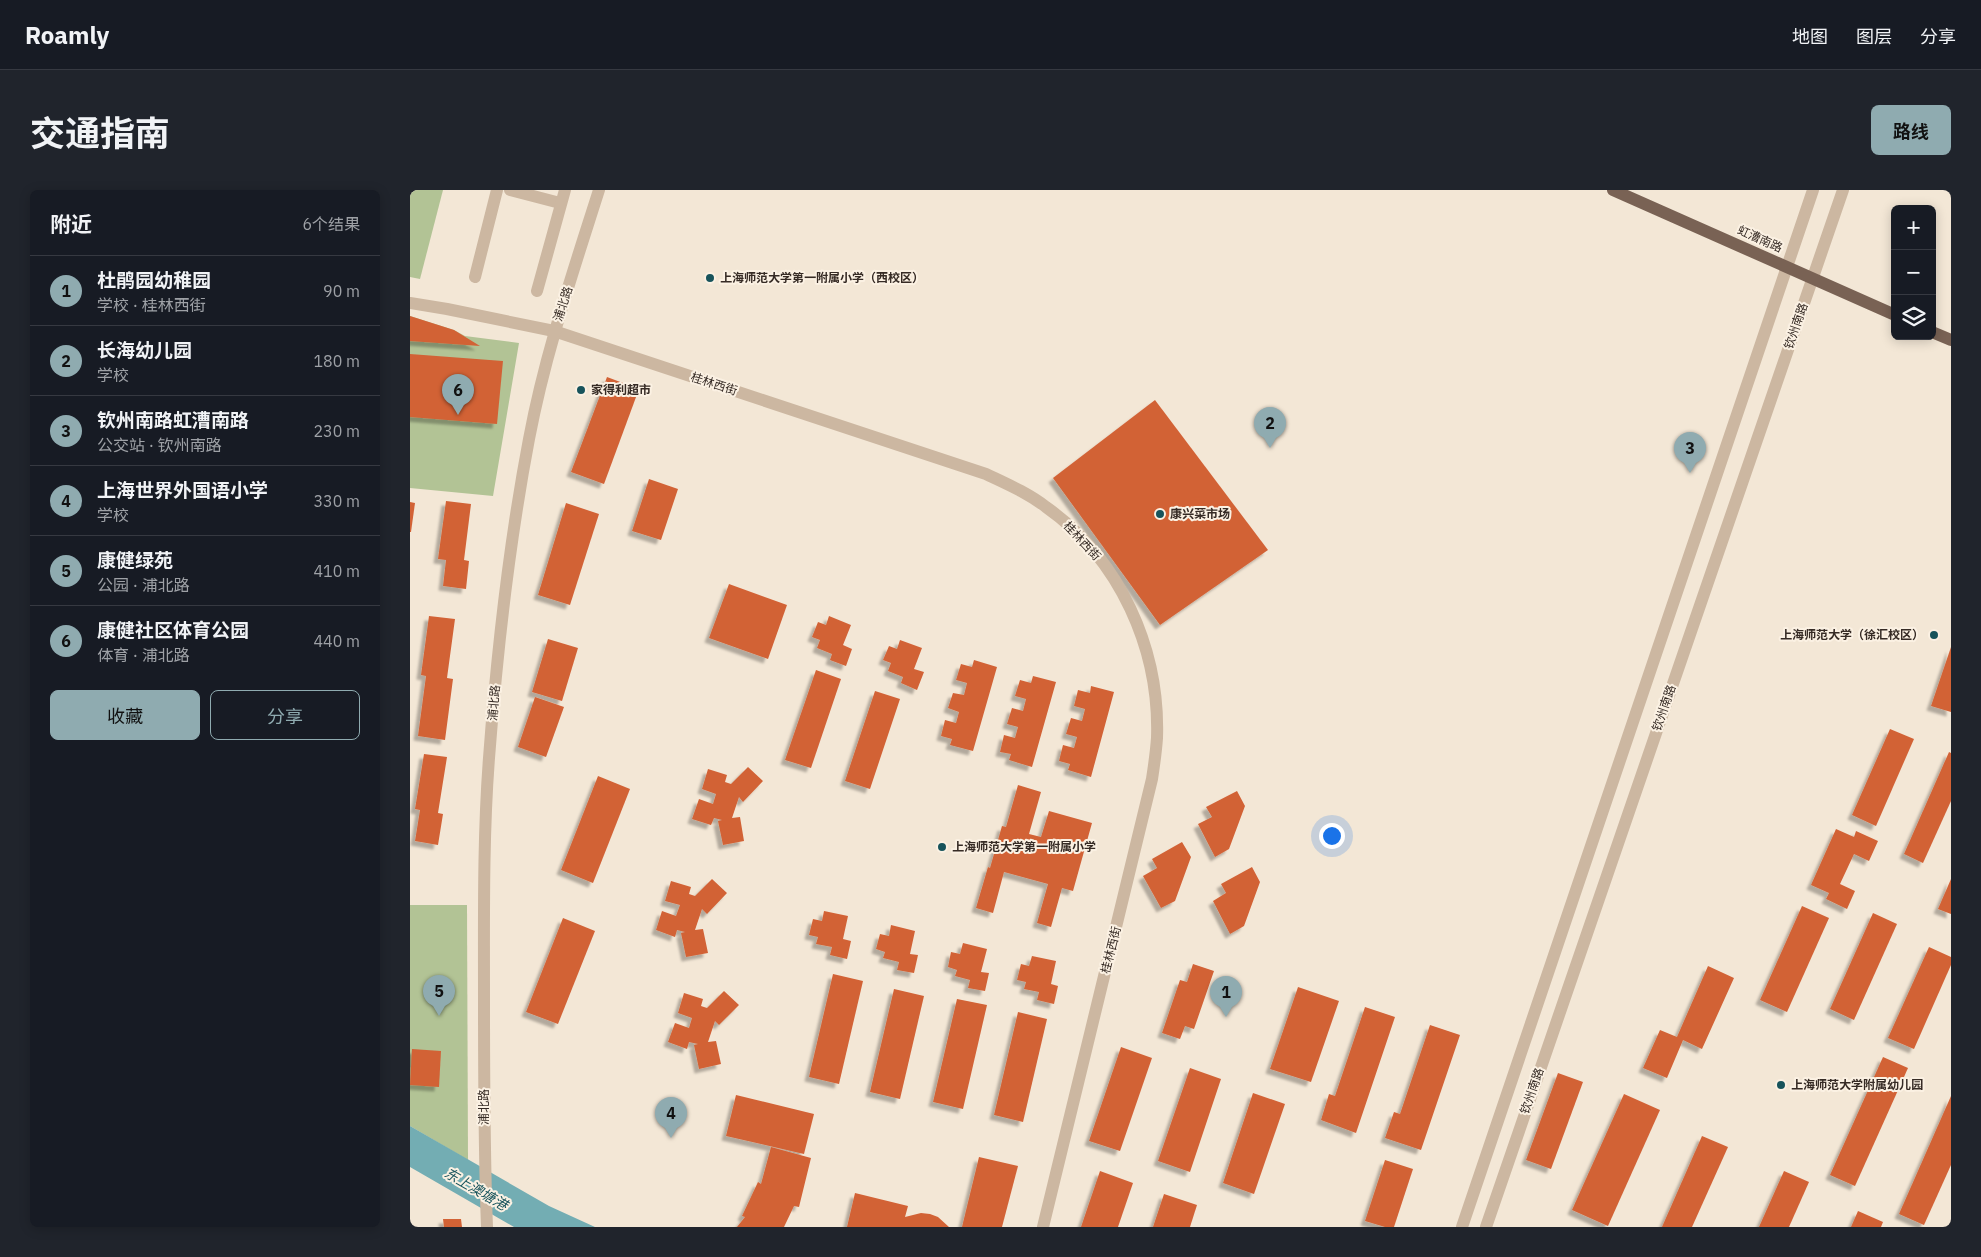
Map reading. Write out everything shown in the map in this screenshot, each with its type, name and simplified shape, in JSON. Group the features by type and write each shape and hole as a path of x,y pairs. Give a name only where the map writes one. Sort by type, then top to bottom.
{"main road":[{"name":"虹漕南路","path":"1613,190 1891,313"},
{"path":"1936,334 1951,340"}],"street":[{"path":"475,277 497,190"},
{"path":"510,190 560,203"},
{"path":"537,291 565,190"},
{"name":"浦北路","path":"487,1227 484,1159 484,885 489,758 511,546 530,437 554,332 600,190"},
{"name":"钦州南路","path":"1462,1227 1813,190"},
{"name":"钦州南路","path":"1486,1227 1843,190"},
{"name":"桂林西街","path":"410,303 554,332 986,474 1017,488 1047,507 1078,533 1104,565 1126,597 1141,630 1150,664 1157,738 1152,779 1043,1227"}],"green space":[{"path":"410,190 443,190 420,279 410,277"},
{"path":"410,316 454,330 465,336 519,343 493,496 410,488"},
{"path":"410,905 467,905 468,1160 410,1126"}],"water":[{"name":"东上澳塘港","path":"410,1126 549,1206 595,1227 514,1227 410,1167"}],"building":[{"path":"410,316 454,330 480,346 410,341"},
{"path":"410,354 503,361 497,424 410,417"},
{"path":"607,377 639,389 604,484 571,472"},
{"name":"康兴菜市场","path":"1155,400 1268,550 1160,625 1053,478"},
{"path":"649,479 678,489 661,540 632,531"},
{"path":"446,501 471,504 464,560 469,561 466,589 443,586 446,560 438,559"},
{"path":"410,502 415,503 411,532 410,532"},
{"path":"566,503 599,514 570,605 538,595"},
{"path":"729,584 787,605 768,659 709,638"},
{"path":"429,616 455,619 447,678 453,679 445,740 418,736 426,676 421,675"},
{"path":"829,616 851,625 843,645 852,649 846,666 830,660 832,654 817,648 820,640 812,637 818,622 826,625"},
{"path":"548,639 578,648 562,701 532,692"},
{"path":"900,640 922,648 914,669 924,672 917,690 901,683 903,677 888,671 891,663 883,660 889,646 897,649"},
{"path":"1951,647 1951,712 1931,706"},
{"path":"974,660 997,667 973,751 950,745 952,739 941,736 945,720 956,723 959,712 948,708 953,693 964,695 967,683 956,680 961,664 972,667"},
{"path":"816,670 841,679 811,768 785,760"},
{"path":"1033,676 1056,682 1032,767 1009,760 1011,754 1000,752 1004,735 1015,738 1018,727 1007,724 1012,708 1023,711 1026,699 1015,696 1020,680 1031,683"},
{"path":"1091,686 1114,692 1091,777 1068,770 1070,764 1059,761 1063,745 1074,748 1077,737 1066,734 1071,718 1082,721 1085,709 1074,706 1078,690 1090,693"},
{"path":"875,691 900,699 870,789 845,781"},
{"path":"535,697 564,707 546,757 518,747"},
{"path":"1890,729 1914,739 1876,826 1852,815"},
{"path":"1949,752 1951,753 1951,801 1923,863 1904,854"},
{"path":"424,754 447,757 438,813 443,814 438,845 415,841 420,810 415,809"},
{"path":"748,767 763,781 743,802 739,797 732,818 740,817 744,841 723,845 718,821 722,820 714,818 711,825 692,819 699,799 713,804 716,794 702,789 708,769 727,775 725,782 731,784"},
{"path":"598,776 630,789 593,883 561,870"},
{"path":"1018,785 1041,792 1029,834 1041,837 1049,811 1092,823 1073,891 1062,888 1051,927 1037,923 1048,884 1004,872 993,913 976,908 1002,826 1006,827"},
{"path":"1237,791 1245,806 1229,849 1215,857 1198,824 1212,817 1206,807"},
{"path":"1836,829 1854,837 1856,831 1878,841 1869,861 1854,854 1840,884 1855,891 1847,909 1826,899 1829,893 1811,885"},
{"path":"1182,842 1191,857 1175,901 1161,908 1143,876 1157,868 1152,859"},
{"path":"1252,867 1260,882 1244,926 1230,934 1213,901 1226,893 1221,884"},
{"path":"712,879 727,893 707,914 702,909 695,930 703,929 708,953 686,957 681,933 685,932 677,930 675,937 656,930 662,911 676,916 680,905 665,901 671,881 691,887 689,894 695,896"},
{"path":"1951,879 1951,914 1938,909"},
{"path":"1802,906 1829,918 1787,1012 1760,1000"},
{"path":"824,911 848,916 843,939 851,941 847,959 830,955 832,947 816,944 818,937 809,935 813,919 822,921"},
{"path":"1873,913 1897,924 1854,1020 1830,1009"},
{"path":"563,918 595,931 558,1024 526,1012"},
{"path":"891,925 915,931 910,954 918,955 914,973 897,970 899,962 883,958 885,952 876,949 880,934 889,936"},
{"path":"963,943 987,949 981,972 989,973 985,991 968,988 970,980 955,976 957,970 948,967 951,952 960,954"},
{"path":"1929,947 1951,957 1951,965 1914,1049 1888,1038"},
{"path":"1032,956 1056,961 1051,984 1058,986 1054,1004 1037,1000 1039,992 1024,989 1026,982 1017,980 1021,964 1029,966"},
{"path":"1193,964 1214,971 1194,1029 1185,1026 1180,1039 1162,1033 1180,980 1187,982"},
{"path":"1708,966 1734,978 1702,1049 1683,1040 1667,1078 1643,1068 1660,1030 1677,1037"},
{"path":"833,974 863,981 839,1084 809,1077"},
{"path":"1298,987 1339,1001 1311,1082 1270,1069"},
{"path":"894,989 924,996 900,1099 870,1092"},
{"path":"724,991 739,1005 719,1025 715,1021 708,1042 716,1041 721,1064 699,1069 694,1045 698,1044 689,1042 687,1049 668,1042 675,1023 689,1028 692,1018 678,1013 684,993 703,999 701,1006 707,1008"},
{"path":"957,999 987,1005 963,1109 933,1102"},
{"path":"1365,1007 1395,1017 1356,1133 1321,1120 1329,1094 1335,1096"},
{"path":"1018,1012 1047,1019 1023,1122 994,1115"},
{"path":"1430,1025 1460,1035 1421,1150 1385,1138 1394,1112 1400,1114"},
{"path":"1121,1047 1152,1058 1120,1151 1089,1141"},
{"path":"412,1049 441,1051 439,1087 410,1085"},
{"path":"1883,1057 1908,1068 1855,1186 1830,1175"},
{"path":"1190,1068 1221,1079 1190,1172 1158,1161"},
{"path":"1558,1073 1583,1082 1551,1169 1526,1160"},
{"path":"1253,1093 1285,1104 1254,1194 1223,1183"},
{"path":"1624,1094 1660,1110 1608,1226 1572,1210"},
{"path":"736,1095 814,1114 804,1154 726,1136"},
{"path":"1951,1096 1951,1165 1924,1225 1899,1214"},
{"path":"1702,1136 1728,1147 1692,1227 1662,1227"},
{"path":"771,1147 811,1158 799,1207 794,1206 784,1227 737,1227 745,1217 742,1216 758,1182 761,1184"},
{"path":"979,1157 1018,1166 1002,1227 962,1227"},
{"path":"1385,1160 1413,1169 1394,1227 1385,1227 1365,1221"},
{"path":"1100,1171 1133,1183 1118,1227 1081,1227"},
{"path":"1784,1171 1809,1182 1789,1227 1759,1227"},
{"path":"855,1193 908,1206 905,1217 921,1213 930,1214 938,1217 949,1227 847,1227"},
{"path":"1164,1194 1197,1205 1190,1227 1153,1227"},
{"path":"1858,1211 1883,1222 1881,1227 1851,1227"},
{"path":"443,1219 461,1219 462,1227 444,1227"}],"place":[{"name":"上海师范大学第一附属小学（西校区）","path":"710,278"},
{"name":"家得利超市","path":"581,390"},
{"name":"康健社区体育公园","path":"458,415"},
{"name":"长海幼儿园","path":"1270,448"},
{"name":"钦州南路虹漕南路","path":"1690,473"},
{"name":"康兴菜市场","path":"1160,514"},
{"name":"上海师范大学（徐汇校区）","path":"1934,635"},
{"name":"上海师范大学第一附属小学","path":"942,847"},
{"name":"康健绿苑","path":"439,1016"},
{"name":"杜鹃园幼稚园","path":"1226,1017"},
{"name":"上海师范大学附属幼儿园","path":"1781,1085"},
{"name":"上海世界外国语小学","path":"671,1138"}]}
